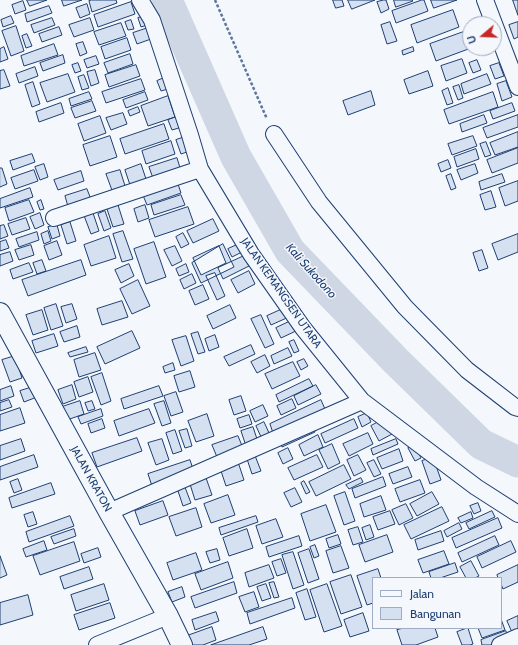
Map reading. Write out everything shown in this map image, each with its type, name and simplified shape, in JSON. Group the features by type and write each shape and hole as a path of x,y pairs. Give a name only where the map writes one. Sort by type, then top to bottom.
{"street":[{"name":"JALAN KEMANGSEN UTARA","path":"140,0 152,20 200,169 251,254 303,328 362,401 476,487 518,514"},
{"path":"485,0 518,86"},
{"path":"274,134 319,202 405,306 467,370 518,408"},
{"path":"54,218 200,169"},
{"name":"JALAN KRATON","path":"0,312 109,512 168,616 182,645"},
{"path":"109,512 362,401"},
{"path":"97,645 168,616"},
{"path":"500,645 518,638"}],"path":[{"path":"216,0 274,134"}],"building":[{"path":"27,0 47,0 30,6"},
{"path":"62,0 82,0 64,6"},
{"path":"116,0 117,3 92,12 89,1"},
{"path":"333,0 342,0 344,6 336,8"},
{"path":"348,0 375,0 352,9"},
{"path":"386,0 389,9 381,13 377,2"},
{"path":"394,0 412,0 413,1 396,7"},
{"path":"424,0 428,11 396,23 392,11"},
{"path":"431,0 457,0 434,8"},
{"path":"513,0 518,0 518,15"},
{"path":"23,1 26,10 15,14 12,5"},
{"path":"131,2 135,14 98,27 94,15"},
{"path":"87,4 90,14 80,18 76,8"},
{"path":"49,6 52,13 27,22 25,14"},
{"path":"453,10 459,27 417,43 411,25"},
{"path":"11,16 14,23 3,27 1,20"},
{"path":"144,16 147,25 141,27 138,18"},
{"path":"52,18 55,25 34,33 31,25"},
{"path":"90,18 94,30 74,37 69,25"},
{"path":"131,20 134,29 128,30 125,22"},
{"path":"390,22 397,41 387,44 381,25"},
{"path":"518,22 518,37 514,39 509,25"},
{"path":"121,23 126,36 99,45 94,32"},
{"path":"16,26 24,51 11,56 2,31"},
{"path":"59,27 62,35 42,42 39,34"},
{"path":"148,28 151,39 137,44 133,33"},
{"path":"462,33 462,51 436,61 430,44"},
{"path":"27,34 32,46 26,48 22,36"},
{"path":"127,38 131,50 105,59 101,47"},
{"path":"83,42 87,53 80,56 76,44"},
{"path":"54,44 58,55 24,66 21,56"},
{"path":"4,47 8,59 0,62 0,49"},
{"path":"413,47 414,51 403,55 402,51"},
{"path":"130,54 133,64 108,73 104,63"},
{"path":"63,55 65,63 43,71 40,63"},
{"path":"96,56 99,64 87,68 84,60"},
{"path":"462,59 467,73 446,81 441,66"},
{"path":"477,60 481,70 473,73 469,63"},
{"path":"78,63 81,71 75,73 72,65"},
{"path":"499,63 504,76 495,79 490,66"},
{"path":"136,65 140,76 109,87 105,75"},
{"path":"35,67 38,76 19,83 16,74"},
{"path":"4,70 10,86 0,89 0,71"},
{"path":"95,70 99,83 91,86 87,72"},
{"path":"428,71 433,86 409,94 404,80"},
{"path":"68,74 75,92 47,102 40,83"},
{"path":"487,74 491,84 464,94 461,84"},
{"path":"84,75 89,88 82,90 78,77"},
{"path":"164,78 168,89 161,91 157,81"},
{"path":"141,79 145,90 106,103 102,92"},
{"path":"506,81 512,97 502,101 497,84"},
{"path":"33,82 40,104 32,107 25,85"},
{"path":"459,85 463,98 458,100 453,87"},
{"path":"448,88 453,103 447,105 442,91"},
{"path":"371,91 375,105 348,115 343,101"},
{"path":"89,92 92,99 71,106 69,99"},
{"path":"145,92 148,100 126,108 123,100"},
{"path":"493,92 498,107 449,124 444,110"},
{"path":"168,96 175,117 148,126 141,106"},
{"path":"92,101 96,111 75,118 71,108"},
{"path":"61,103 64,113 39,122 36,112"},
{"path":"512,103 515,111 493,119 490,111"},
{"path":"138,107 140,112 130,116 128,111"},
{"path":"123,113 127,124 111,130 106,118"},
{"path":"484,115 487,123 462,132 460,124"},
{"path":"518,115 518,127 487,138 483,128"},
{"path":"100,116 106,133 84,141 78,124"},
{"path":"179,116 182,127 172,130 168,120"},
{"path":"164,124 169,139 125,154 120,139"},
{"path":"518,132 518,147 495,155 490,143"},
{"path":"110,136 117,157 90,166 83,145"},
{"path":"473,136 477,146 452,155 448,144"},
{"path":"185,137 190,151 181,154 176,140"},
{"path":"171,141 175,154 146,164 142,151"},
{"path":"486,142 491,155 485,157 480,144"},
{"path":"518,148 518,163 492,173 487,160"},
{"path":"476,149 479,159 457,167 454,157"},
{"path":"32,154 35,162 13,170 10,161"},
{"path":"177,158 181,171 154,181 149,167"},
{"path":"448,160 451,168 441,172 438,164"},
{"path":"44,164 48,177 40,180 35,167"},
{"path":"141,164 147,182 131,188 125,170"},
{"path":"475,164 478,173 461,180 457,170"},
{"path":"0,168 2,168 7,184 0,187"},
{"path":"34,170 38,181 15,189 11,178"},
{"path":"120,170 126,189 113,193 106,174"},
{"path":"81,171 84,181 58,190 54,180"},
{"path":"451,174 456,188 451,190 446,176"},
{"path":"502,174 505,182 481,190 479,182"},
{"path":"177,181 181,193 147,205 142,193"},
{"path":"518,181 518,201 505,206 499,188"},
{"path":"30,188 33,197 0,208 0,199"},
{"path":"87,189 92,202 69,210 65,196"},
{"path":"491,191 496,207 485,210 480,195"},
{"path":"181,195 185,205 154,215 151,205"},
{"path":"29,200 34,212 9,221 5,208"},
{"path":"41,200 44,209 40,210 37,202"},
{"path":"118,205 124,224 113,227 107,209"},
{"path":"145,205 149,218 138,222 134,209"},
{"path":"188,207 194,224 155,237 149,220"},
{"path":"92,210 99,231 91,234 83,213"},
{"path":"105,211 111,228 104,231 98,214"},
{"path":"40,213 44,225 35,229 30,217"},
{"path":"26,218 30,229 12,235 8,224"},
{"path":"213,219 219,231 193,243 187,231"},
{"path":"70,222 76,241 67,244 61,225"},
{"path":"4,225 8,236 0,239 0,226"},
{"path":"57,225 60,236 52,239 48,227"},
{"path":"48,231 51,241 44,244 41,234"},
{"path":"123,231 133,259 122,262 113,234"},
{"path":"37,232 39,240 19,247 16,239"},
{"path":"183,233 189,244 181,248 176,237"},
{"path":"518,234 518,252 498,260 492,244"},
{"path":"109,236 116,258 91,266 84,245"},
{"path":"6,240 9,248 0,251 0,242"},
{"path":"57,241 62,255 49,260 44,246"},
{"path":"154,242 166,277 146,284 134,249"},
{"path":"223,244 234,267 201,283 192,263"},
{"path":"239,244 242,252 232,257 228,249"},
{"path":"31,245 34,255 19,260 15,250"},
{"path":"175,246 182,261 172,266 164,250"},
{"path":"219,246 226,263 201,275 193,258"},
{"path":"482,250 488,268 479,271 473,253"},
{"path":"10,252 13,261 0,266 0,255"},
{"path":"244,256 249,266 223,279 218,268"},
{"path":"42,260 46,271 37,274 33,263"},
{"path":"81,260 86,275 28,296 22,280"},
{"path":"29,263 33,272 13,279 10,270"},
{"path":"129,264 134,276 121,283 115,270"},
{"path":"186,264 189,272 179,276 176,269"},
{"path":"249,271 255,284 238,293 231,280"},
{"path":"215,273 225,296 217,300 206,276"},
{"path":"192,274 196,283 184,289 180,280"},
{"path":"138,280 150,306 132,314 120,289"},
{"path":"203,285 209,299 195,305 189,291"},
{"path":"122,301 128,317 102,325 97,309"},
{"path":"56,304 63,326 51,330 44,308"},
{"path":"72,304 77,319 66,323 61,307"},
{"path":"230,305 236,318 213,329 207,316"},
{"path":"287,307 291,316 271,325 267,316"},
{"path":"42,310 48,330 33,335 26,315"},
{"path":"261,315 274,344 265,348 251,319"},
{"path":"293,320 298,330 281,338 276,328"},
{"path":"77,326 80,337 64,342 60,332"},
{"path":"132,331 140,348 105,364 97,347"},
{"path":"198,332 205,352 198,354 191,334"},
{"path":"54,334 58,346 36,353 32,341"},
{"path":"215,335 219,347 209,351 205,339"},
{"path":"186,336 194,361 181,366 172,340"},
{"path":"294,340 299,351 294,353 289,342"},
{"path":"251,345 255,354 229,366 224,357"},
{"path":"86,347 88,352 70,357 68,353"},
{"path":"288,348 292,356 274,364 271,356"},
{"path":"95,353 101,370 79,377 74,360"},
{"path":"265,355 270,366 257,373 251,362"},
{"path":"15,356 22,378 10,382 2,360"},
{"path":"304,359 308,366 301,370 297,362"},
{"path":"293,362 300,376 272,389 265,374"},
{"path":"173,363 175,370 165,373 163,367"},
{"path":"190,371 195,387 179,392 174,376"},
{"path":"102,373 111,401 101,405 91,377"},
{"path":"88,377 93,392 79,397 74,382"},
{"path":"309,379 313,386 279,402 276,395"},
{"path":"72,385 76,399 63,404 58,390"},
{"path":"316,385 321,394 298,405 294,396"},
{"path":"11,386 14,396 0,401 0,390"},
{"path":"159,386 163,396 124,409 121,399"},
{"path":"33,387 37,397 24,402 20,391"},
{"path":"176,392 183,412 171,416 164,396"},
{"path":"241,396 246,411 234,415 229,400"},
{"path":"292,399 296,408 281,415 277,406"},
{"path":"9,400 12,407 0,411 0,403"},
{"path":"321,400 325,409 273,433 270,424"},
{"path":"80,401 84,414 67,420 62,407"},
{"path":"92,401 95,409 88,411 85,403"},
{"path":"164,401 171,423 162,426 154,404"},
{"path":"263,405 268,416 255,422 250,411"},
{"path":"20,408 25,423 0,431 0,415"},
{"path":"101,409 103,416 81,424 78,417"},
{"path":"149,409 155,423 119,436 114,421"},
{"path":"367,413 371,422 362,427 358,417"},
{"path":"207,414 214,436 196,442 188,421"},
{"path":"249,415 252,424 240,428 237,419"},
{"path":"102,419 105,428 91,433 88,424"},
{"path":"354,419 358,428 325,443 321,434"},
{"path":"384,419 392,434 379,441 371,426"},
{"path":"264,422 270,435 262,439 256,426"},
{"path":"313,426 315,432 282,447 280,442"},
{"path":"253,427 258,442 246,446 241,431"},
{"path":"187,429 192,446 185,448 179,431"},
{"path":"175,430 182,451 173,454 166,433"},
{"path":"368,433 373,444 349,456 343,444"},
{"path":"318,435 323,447 304,456 299,445"},
{"path":"238,436 243,448 217,457 212,445"},
{"path":"137,438 142,451 97,467 92,453"},
{"path":"21,439 25,451 0,460 0,446"},
{"path":"162,439 169,460 156,465 148,443"},
{"path":"396,439 398,444 373,455 371,449"},
{"path":"332,444 340,463 328,469 319,450"},
{"path":"415,445 421,458 415,461 408,448"},
{"path":"288,448 293,459 283,464 278,453"},
{"path":"399,449 403,461 382,469 377,458"},
{"path":"254,453 261,471 252,474 246,456"},
{"path":"34,455 38,467 0,480 0,467"},
{"path":"317,455 323,467 294,480 288,468"},
{"path":"358,455 366,470 354,476 347,460"},
{"path":"433,457 441,480 430,484 422,461"},
{"path":"237,459 244,480 226,486 219,465"},
{"path":"190,460 194,472 152,486 148,474"},
{"path":"374,460 381,474 374,477 367,463"},
{"path":"344,465 351,479 316,496 309,482"},
{"path":"408,467 412,477 393,484 389,474"},
{"path":"205,475 212,495 195,500 189,481"},
{"path":"383,477 386,486 355,498 352,489"},
{"path":"361,478 363,482 349,489 346,485"},
{"path":"18,479 22,490 14,493 10,482"},
{"path":"420,480 425,493 400,502 395,489"},
{"path":"304,481 310,492 306,494 301,483"},
{"path":"183,482 191,503 183,506 176,485"},
{"path":"51,483 55,494 12,508 9,498"},
{"path":"295,488 302,502 291,507 284,493"},
{"path":"345,492 355,521 344,525 334,496"},
{"path":"432,492 439,504 417,516 410,504"},
{"path":"228,495 235,515 211,523 204,504"},
{"path":"381,496 386,510 364,517 360,504"},
{"path":"163,501 168,515 140,525 135,511"},
{"path":"478,503 481,511 474,514 470,506"},
{"path":"406,504 413,518 399,525 392,510"},
{"path":"326,505 336,532 310,541 301,514"},
{"path":"442,507 449,521 411,539 404,525"},
{"path":"196,508 202,527 176,536 169,517"},
{"path":"390,511 395,524 378,530 373,517"},
{"path":"492,511 495,517 469,529 466,523"},
{"path":"33,512 37,524 28,527 24,515"},
{"path":"471,512 473,518 461,523 458,518"},
{"path":"70,516 74,526 29,542 26,532"},
{"path":"256,516 258,522 221,535 219,528"},
{"path":"498,518 502,528 456,548 452,538"},
{"path":"276,519 283,537 262,544 256,526"},
{"path":"459,523 462,529 447,537 444,531"},
{"path":"370,525 374,537 366,540 362,528"},
{"path":"358,527 363,542 353,545 348,530"},
{"path":"74,529 76,536 54,544 51,537"},
{"path":"247,529 253,548 229,556 223,538"},
{"path":"441,531 444,541 418,550 415,540"},
{"path":"338,535 341,544 329,548 326,539"},
{"path":"387,535 393,552 365,562 359,545"},
{"path":"299,536 302,546 269,557 266,547"},
{"path":"495,536 499,545 462,562 458,553"},
{"path":"44,541 47,550 26,557 23,549"},
{"path":"511,541 516,552 482,568 477,557"},
{"path":"74,542 80,561 40,575 33,556"},
{"path":"315,545 319,556 314,558 310,547"},
{"path":"341,546 349,568 333,573 326,551"},
{"path":"98,548 101,557 84,563 81,554"},
{"path":"217,549 220,560 210,563 206,552"},
{"path":"309,549 319,579 308,583 298,553"},
{"path":"444,551 449,564 423,573 418,560"},
{"path":"293,552 304,585 293,589 282,555"},
{"path":"196,553 202,570 173,580 167,563"},
{"path":"0,556 7,575 0,578"},
{"path":"281,559 286,573 277,576 272,562"},
{"path":"471,561 479,576 465,577 460,567"},
{"path":"228,562 233,578 201,590 195,574"},
{"path":"455,563 458,572 443,577 431,577 429,572"},
{"path":"269,565 274,578 249,587 245,573"},
{"path":"518,565 518,582 503,589 502,577 498,577 497,575"},
{"path":"89,567 93,579 64,589 60,577"},
{"path":"378,569 381,577 372,577 372,603 367,605 357,576"},
{"path":"351,575 362,607 341,614 330,582"},
{"path":"234,582 237,593 195,608 191,597"},
{"path":"274,582 279,597 274,598 269,583"},
{"path":"104,584 109,600 76,611 71,595"},
{"path":"266,584 271,598 262,601 257,587"},
{"path":"327,584 342,626 324,632 310,590"},
{"path":"182,587 185,597 172,602 168,592"},
{"path":"307,589 316,617 305,620 296,593"},
{"path":"254,592 259,607 245,612 239,597"},
{"path":"28,595 33,615 0,625 0,603"},
{"path":"292,598 295,608 250,624 247,613"},
{"path":"110,603 115,618 79,630 74,615"},
{"path":"216,612 219,621 195,630 192,620"},
{"path":"363,613 369,631 350,637 344,620"},
{"path":"518,616 518,638 515,639 507,621"},
{"path":"502,622 505,630 482,638 478,629 502,629"},
{"path":"212,627 216,640 203,645 190,645 187,636"},
{"path":"263,627 267,639 249,645 211,645"},
{"path":"435,629 438,637 416,645 402,645 397,630"},
{"path":"468,629 473,644 462,645 457,632"},
{"path":"506,631 509,641 496,645 482,645 481,640"}],"waterway":[{"name":"Kali Sukodono","path":"167,0 236,157 290,251 396,361 481,444 518,462"}]}
